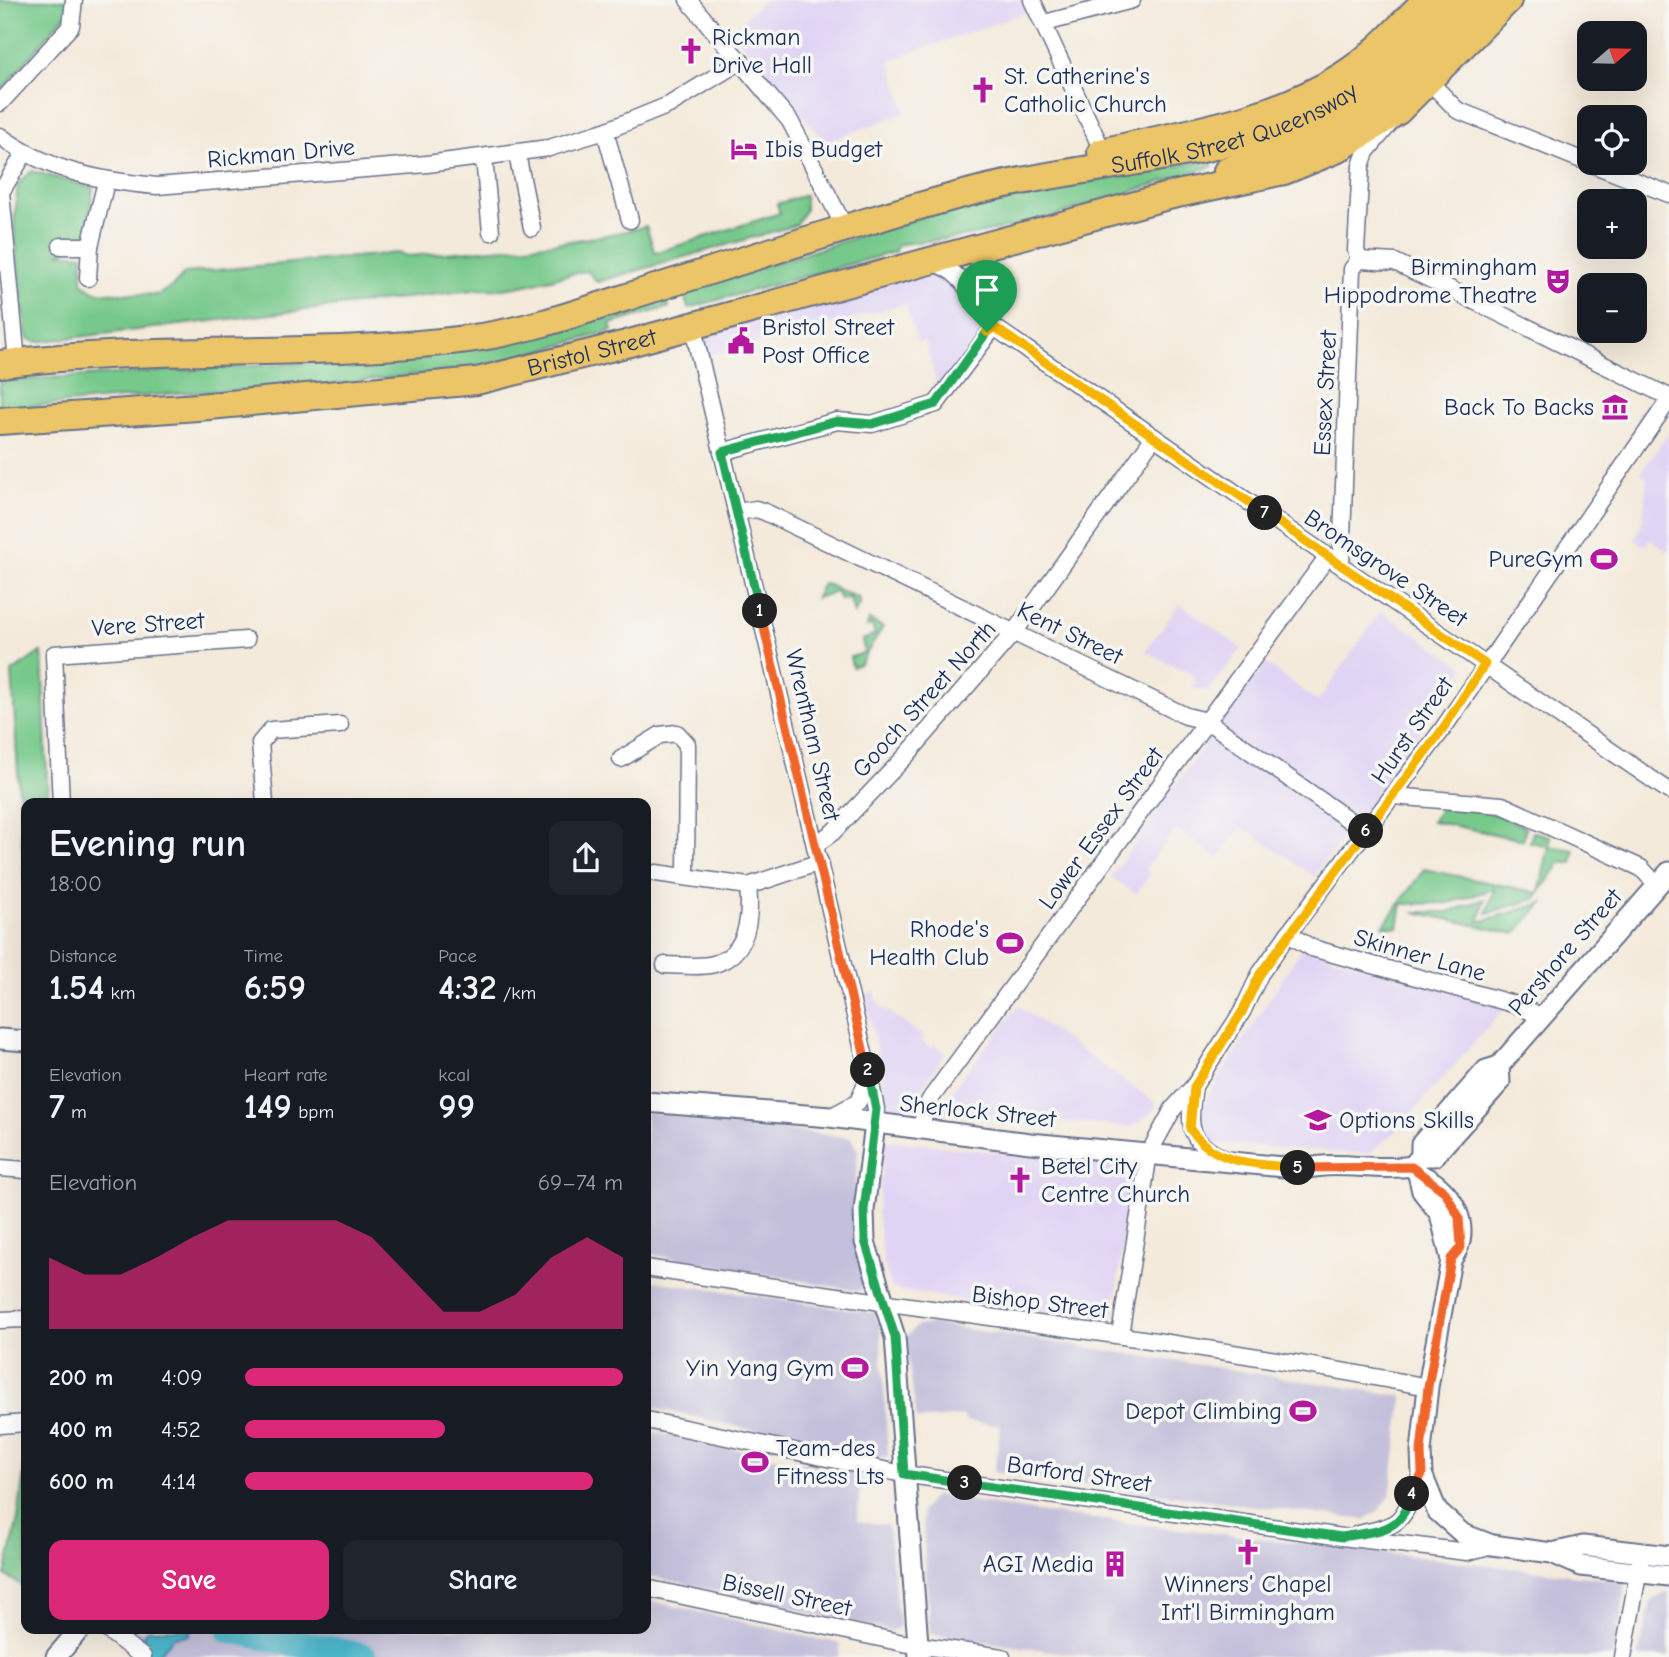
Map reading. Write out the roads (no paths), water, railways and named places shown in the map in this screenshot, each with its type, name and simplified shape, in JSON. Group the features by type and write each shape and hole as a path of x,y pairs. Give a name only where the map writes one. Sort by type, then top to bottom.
{"highway":[{"path":"979,190 1012,176 1240,121 1310,93 1366,59 1426,0"},
{"name":"Suffolk Street Queensway","path":"979,190 1155,159 1236,142 1276,129 1347,95 1371,77 1454,0"},
{"name":"Suffolk Street Queensway","path":"1168,195 1358,116 1380,101 1484,0"},
{"path":"1168,195 1233,184 1302,164 1338,149 1398,111 1508,0"},
{"name":"Bristol Street","path":"8,363 81,356 293,351 468,339 570,315 845,228 979,190"},
{"name":"Bristol Street","path":"0,421 211,406 477,381 626,344 1168,195"}],"street":[{"path":"0,103 71,26 74,0"},
{"path":"688,0 790,121 845,228"},
{"path":"1032,0 1103,152"},
{"path":"1045,23 1132,0"},
{"name":"Rickman Drive","path":"0,136 24,153 51,166 106,182 157,187 484,158 517,154 605,131 690,95 741,61"},
{"path":"1428,80 1457,110 1477,121 1577,158"},
{"name":"Essex Street","path":"1334,561 1352,269 1359,260 1356,250 1361,166 1366,152 1398,111"},
{"path":"605,131 630,219"},
{"path":"8,363 2,192 24,153"},
{"path":"517,154 532,228"},
{"path":"484,158 491,232"},
{"path":"1620,175 1669,194"},
{"path":"88,278 90,246 106,182"},
{"path":"979,307 977,272 982,259 995,243"},
{"path":"61,246 90,246"},
{"path":"1359,260 1395,262 1669,398"},
{"name":"Bromsgrove Street","path":"922,263 947,268 969,289 994,327 1669,791"},
{"name":"Wrentham Street","path":"692,324 869,1074 876,1109 874,1124"},
{"path":"722,452 837,421 872,424 936,404 994,327"},
{"name":"Hurst Street","path":"1120,1335 1149,1153 1173,1109 1194,1087 1242,1012 1260,974 1393,796 1669,398"},
{"name":"Gooch Street North","path":"815,845 833,832 906,756 1015,631 1154,437"},
{"name":"Kent Street","path":"736,504 765,512 1186,716 1207,722 1366,832"},
{"name":"Lower Essex Street","path":"922,1130 924,1110 930,1098 1207,722 1334,561"},
{"name":"Vere Street","path":"61,798 54,654 246,640"},
{"path":"265,798 260,743 271,730 340,725"},
{"path":"621,759 668,733 677,733 687,744 685,875"},
{"path":"1393,796 1502,805 1663,878"},
{"path":"656,873 748,886 820,862"},
{"name":"Pershore Street","path":"1413,1166 1434,1156 1500,1082 1499,1066 1663,878"},
{"path":"665,965 715,964 742,943 750,907 748,886"},
{"name":"Skinner Lane","path":"1289,934 1312,948 1517,1005 1540,1016"},
{"path":"0,1039 21,1041"},
{"path":"830,1116 858,1102 869,1074"},
{"name":"Hurst Street","path":"1194,1087 1190,1129 1208,1150 1233,1162"},
{"name":"Sherlock Street","path":"651,1102 830,1116 922,1130 1305,1169 1319,1165 1368,1169 1391,1165 1413,1166"},
{"path":"874,1124 864,1210 865,1241 895,1337 918,1651"},
{"name":"Barford Street","path":"1342,1537 1394,1526 1408,1510 1422,1474 1421,1451 1428,1387 1451,1259 1461,1247 1459,1217 1445,1192 1413,1166"},
{"path":"0,1168 21,1170"},
{"name":"Bishop Street","path":"651,1269 885,1304 1120,1335 1428,1387"},
{"path":"0,1320 21,1319"},
{"name":"Barford Street","path":"651,1421 904,1474 1342,1537 1467,1552 1492,1545 1552,1553 1581,1566 1669,1576"},
{"path":"0,1425 21,1423"},
{"path":"1422,1474 1428,1494 1448,1523 1463,1534 1492,1545"},
{"name":"Barford Street","path":"1552,1553 1583,1545 1669,1556"},
{"path":"1623,1657 1642,1553"},
{"name":"Bissell Street","path":"651,1589 918,1651 1002,1657"},
{"path":"56,1657 76,1634"},
{"path":"112,1634 143,1657"}],"water":[{"path":"144,1634 189,1634 174,1637 156,1657 132,1657"}],"waterway":[{"path":"254,1634 363,1657"}],"place":[{"name":"Rickman Drive Hall","path":"691,51"},
{"name":"St. Catherine's Catholic Church","path":"983,90"},
{"name":"Ibis Budget","path":"744,149"},
{"name":"Birmingham Hippodrome Theatre","path":"1558,281"},
{"name":"Bristol Street Post Office","path":"741,341"},
{"name":"Back To Backs","path":"1615,407"},
{"name":"PureGym","path":"1604,559"},
{"name":"Rhode's Health Club","path":"1010,943"},
{"name":"Options Skills","path":"1318,1120"},
{"name":"Betel City Centre Church","path":"1020,1180"},
{"name":"Yin Yang Gym","path":"855,1368"},
{"name":"Depot Climbing","path":"1303,1411"},
{"name":"Team-des Fitness Lts","path":"755,1462"},
{"name":"Winners' Chapel Int'l Birmingham","path":"1248,1552"},
{"name":"AGI Media","path":"1115,1564"}]}
